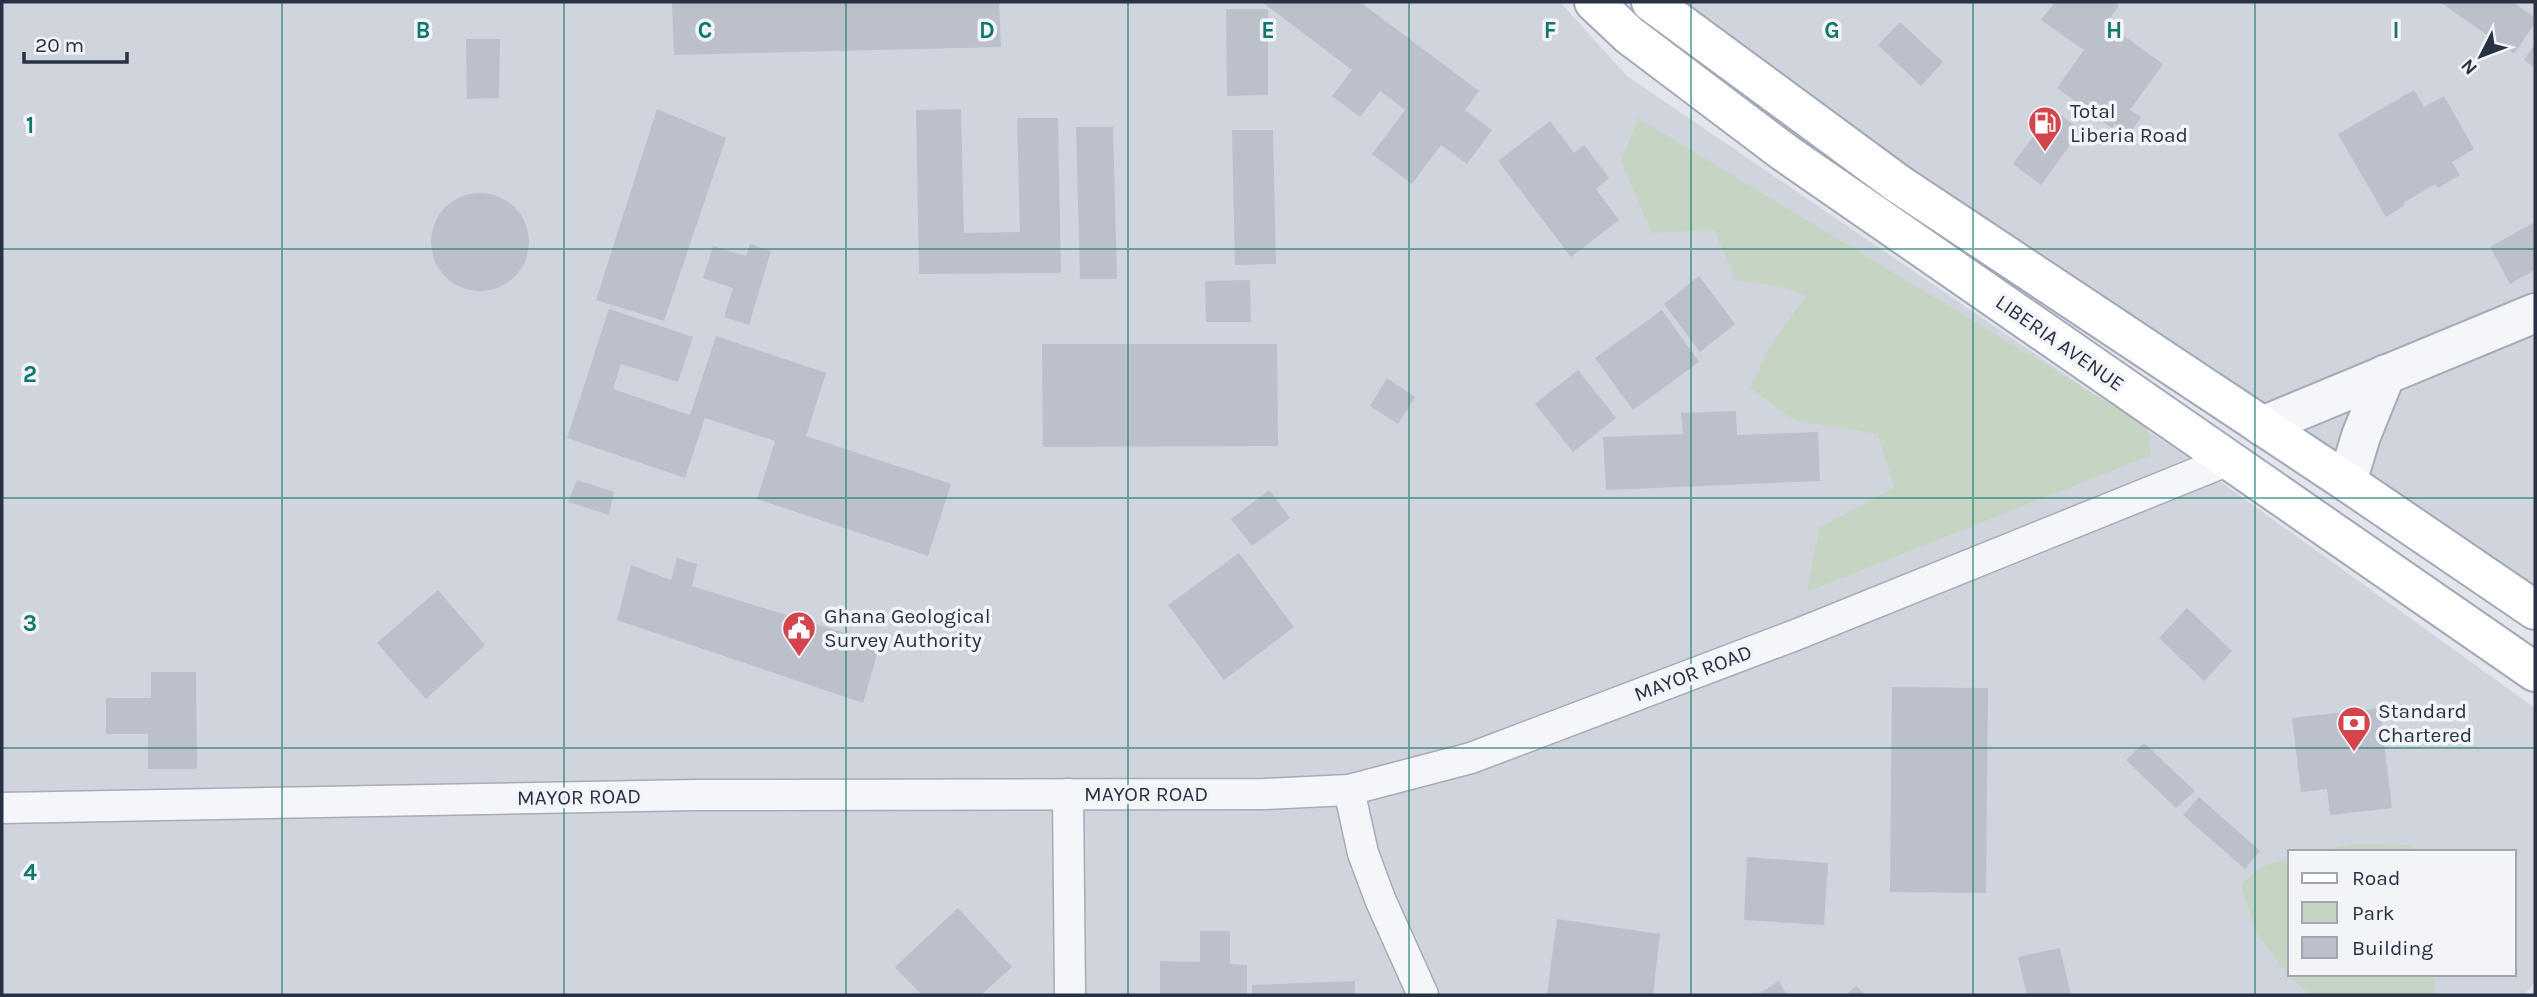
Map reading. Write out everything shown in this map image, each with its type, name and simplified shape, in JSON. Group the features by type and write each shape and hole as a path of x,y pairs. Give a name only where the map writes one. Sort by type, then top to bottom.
{"main road":[{"name":"LIBERIA AVENUE","path":"1594,2 1629,35 1784,152 2535,672"},
{"name":"LIBERIA AVENUE","path":"1651,2 1897,183 2535,610"}],"street":[{"path":"2262,426 2535,313"},
{"path":"2347,482 2361,436 2386,374"},
{"name":"MAYOR ROAD","path":"2,808 695,795 1264,794 1349,790 1471,758 1836,619 2229,460"},
{"path":"1349,790 1371,876 1423,995"},
{"path":"1068,794 1070,995"}],"shaded area":[{"path":"2,2 1560,2 1627,76 2182,454 2535,708 2535,982 2524,995 2,995"},
{"path":"1681,2 2535,2 2535,590 1820,114"}],"green space":[{"path":"1638,118 2147,426 2151,455 1807,592 1819,528 1894,488 1878,434 1796,421 1750,388 1772,343 1806,296 1781,286 1736,281 1714,230 1652,233 1621,162"},
{"path":"2353,844 2412,845 2413,850 2327,850"},
{"path":"2288,859 2288,974 2257,935 2241,885 2260,867"},
{"path":"2290,976 2434,976 2435,995 2310,995"}],"building":[{"path":"672,2 999,2 1001,47 674,55"},
{"path":"1262,2 1360,2 1479,91 1465,110 1492,130 1467,164 1441,145 1412,184 1372,154 1405,110 1380,91 1360,117 1332,96 1352,70"},
{"path":"2055,2 2113,2 2119,6 2106,23 2163,64 2130,110 2141,117 2129,134 2115,124 2112,128 2057,88 2084,50 2041,20"},
{"path":"2440,2 2513,2 2535,18 2535,23 2514,54"},
{"path":"1226,9 1268,9 1268,95 1227,96"},
{"path":"1900,22 1943,62 1921,86 1878,45"},
{"path":"466,39 500,39 499,98 467,99"},
{"path":"2535,44 2535,68 2524,60"},
{"path":"2414,90 2424,107 2444,96 2474,149 2452,162 2460,175 2438,188 2435,184 2403,203 2405,205 2386,217 2338,134"},
{"path":"657,109 726,138 664,321 596,300"},
{"path":"961,109 964,233 1020,232 1017,118 1058,118 1061,273 919,274 916,110"},
{"path":"2053,109 2081,130 2041,185 2013,164"},
{"path":"1550,121 1574,153 1584,145 1609,178 1596,189 1619,220 1571,257 1498,161"},
{"path":"1076,127 1113,127 1117,279 1080,279"},
{"path":"1232,130 1273,130 1276,264 1235,265"},
{"path":"480,193 499,197 514,208 525,223 529,242 525,261 514,276 499,287 480,291 461,287 446,276 435,261 431,242 435,223 446,208 461,197"},
{"path":"2535,222 2535,270 2510,284 2490,247"},
{"path":"750,244 771,251 749,325 724,317 733,288 703,278 713,246 746,256"},
{"path":"1699,276 1735,324 1700,352 1664,304"},
{"path":"1250,280 1251,322 1206,322 1205,281"},
{"path":"609,309 693,337 678,382 621,364 613,389 690,415 716,336 826,373 806,436 951,484 928,556 757,499 775,441 705,418 685,478 567,438"},
{"path":"1662,310 1699,362 1633,410 1595,358"},
{"path":"1042,344 1277,344 1278,446 1043,447"},
{"path":"1578,370 1616,418 1573,452 1535,404"},
{"path":"1387,378 1415,397 1398,424 1370,406"},
{"path":"1736,411 1737,435 1818,432 1820,481 1606,490 1603,437 1683,434 1681,413"},
{"path":"577,480 614,492 609,515 568,502"},
{"path":"1269,490 1290,518 1252,546 1231,519"},
{"path":"1239,553 1294,627 1224,680 1168,605"},
{"path":"677,558 697,564 692,586 880,644 863,703 617,620 631,565 671,580"},
{"path":"438,590 485,645 426,699 377,643"},
{"path":"2187,608 2232,651 2204,681 2159,638"},
{"path":"151,672 196,672 197,769 148,769 148,734 106,734 106,698 151,698"},
{"path":"1892,687 1988,688 1986,893 1890,892"},
{"path":"2380,708 2392,808 2330,815 2327,789 2301,792 2292,718"},
{"path":"2144,743 2195,791 2176,808 2126,760"},
{"path":"2199,797 2260,851 2245,869 2183,815"},
{"path":"1747,857 1828,863 1824,925 1744,920"},
{"path":"958,908 1012,967 981,995 922,995 895,967"},
{"path":"1557,919 1660,934 1653,995 1547,994"},
{"path":"1200,931 1230,931 1230,964 1247,965 1247,995 1160,995 1160,961 1200,962"},
{"path":"2060,948 2071,995 2027,995 2018,957"},
{"path":"1355,981 1355,995 1252,995 1252,985"},
{"path":"1779,981 1787,995 1757,995"},
{"path":"1856,986 1865,995 1846,995"}],"place":[{"name":"Total Liberia Road","path":"2045,153"},
{"name":"Ghana Geological Survey Authority","path":"799,658"},
{"name":"Standard Chartered","path":"2354,753"}]}
